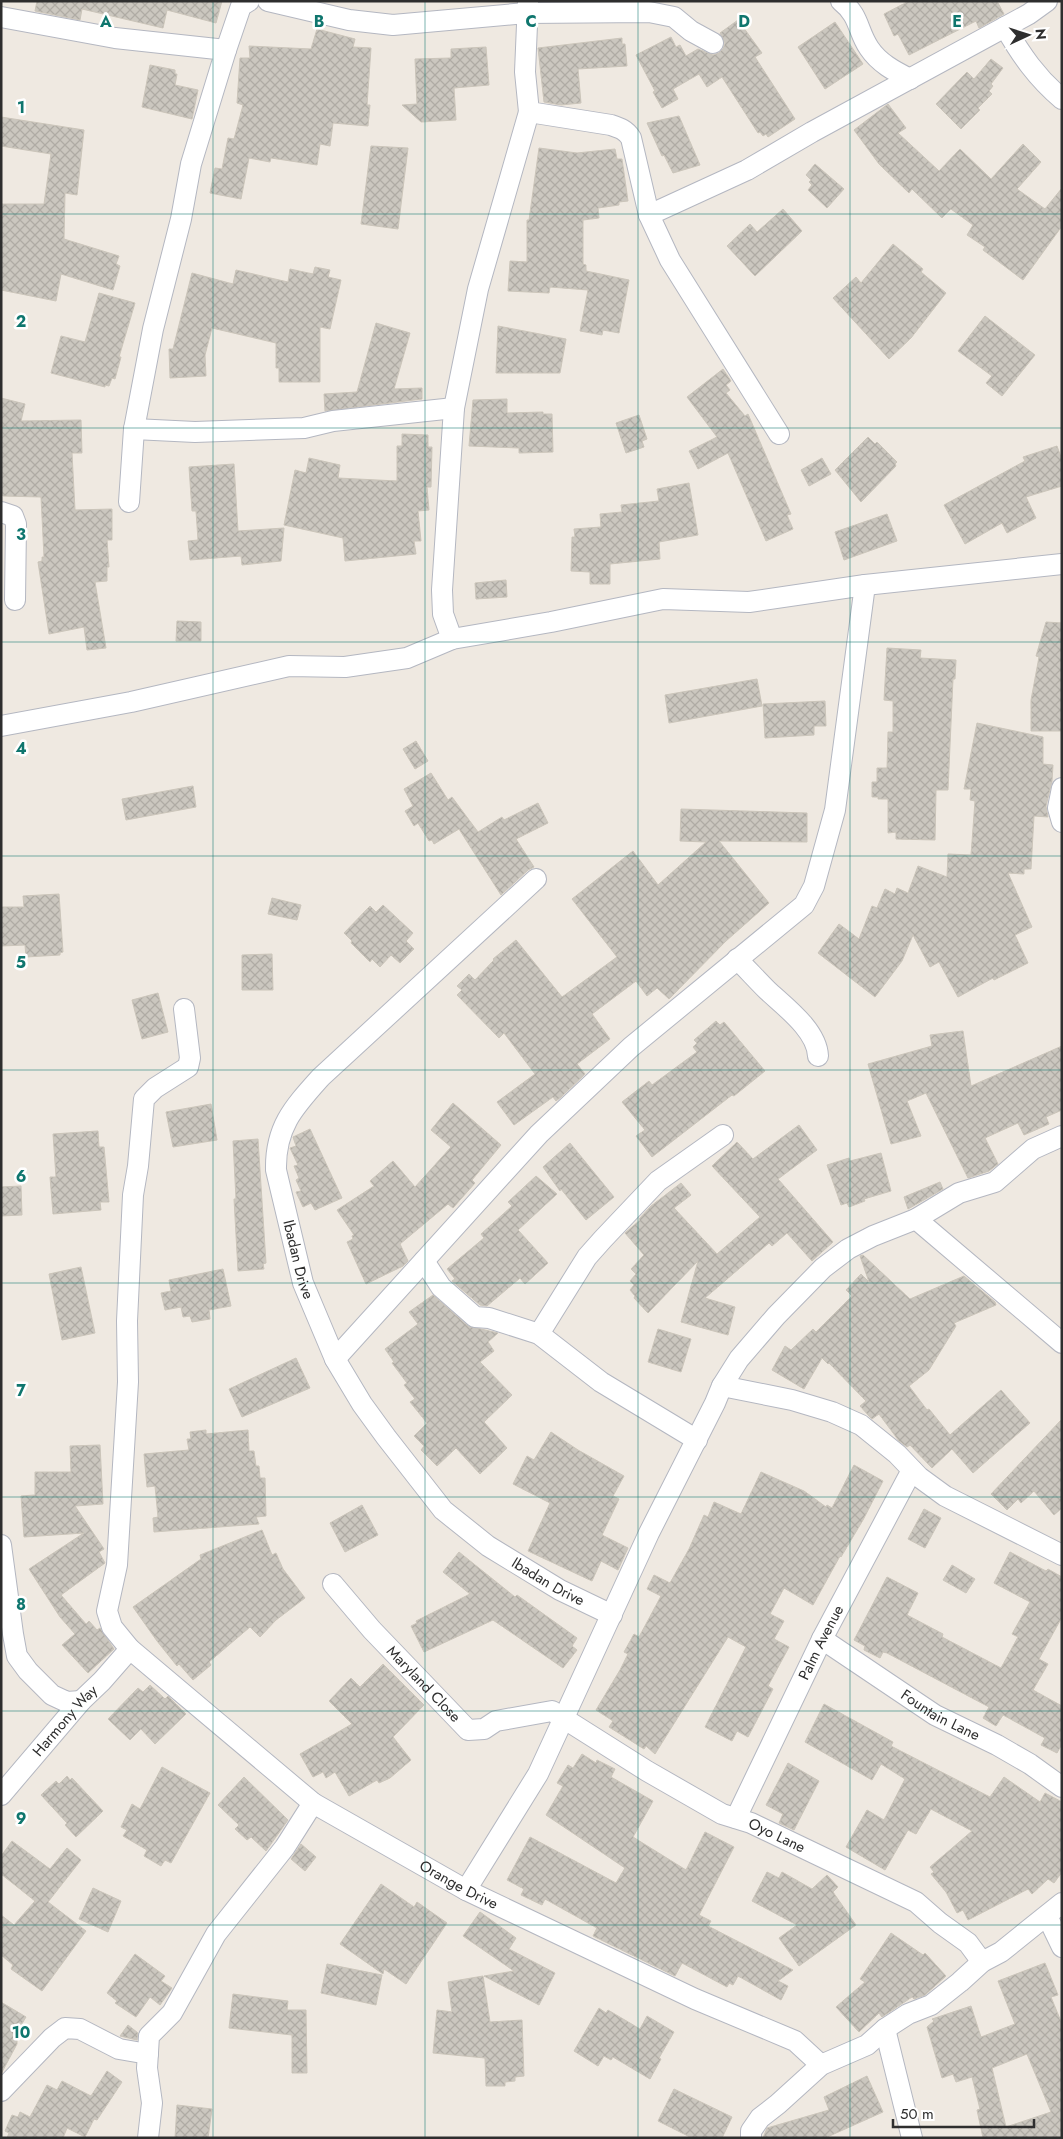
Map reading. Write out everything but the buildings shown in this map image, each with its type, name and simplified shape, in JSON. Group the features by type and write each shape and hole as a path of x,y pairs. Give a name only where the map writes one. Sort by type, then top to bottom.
{"street":[{"path":"129,502 134,429 153,329 181,218 191,164 241,6 249,1"},
{"path":"268,1 349,20 393,25 527,7 649,12 674,17 690,31 713,43"},
{"path":"841,1 852,10 868,47 878,60 910,79"},
{"path":"649,215 747,170 812,132 1005,27 1047,1"},
{"path":"452,639 443,614 442,590 454,408 478,289 529,112 525,72 527,7"},
{"path":"1,18 114,38 226,50"},
{"path":"1005,27 1023,58 1049,88 1062,99"},
{"path":"529,112 611,125 621,128 628,133 631,138 649,215 670,260 780,434"},
{"path":"134,429 195,432 294,428 454,408"},
{"path":"1,512 13,516 16,524 15,600"},
{"path":"1,726 131,702 289,666 344,667 407,658 452,639 550,622 663,599 749,602 865,585 1062,564"},
{"path":"335,1359 539,1134 631,1047 804,905 814,886 836,810 865,585"},
{"path":"1062,788 1058,808 1062,822"},
{"name":"Ibadan Drive","path":"536,879 321,1077 299,1101 285,1122 276,1152 276,1170 303,1283 335,1359 362,1404 386,1437 443,1510 488,1546 560,1590 612,1615"},
{"path":"737,959 796,1016 807,1030 818,1050 818,1056"},
{"name":"Orange Drive","path":"184,1009 190,1058 188,1067 155,1088 144,1099 138,1166 133,1196 127,1321 128,1382 117,1565 107,1611 112,1627 130,1649 312,1804 466,1890 695,1999 795,2041 820,2065"},
{"path":"539,1334 587,1258 603,1239 658,1181 723,1135"},
{"path":"466,1890 538,1774 649,1533 697,1440 722,1386 739,1359 763,1330 823,1268 848,1249 873,1236 916,1219 959,1193 995,1182 1033,1149 1062,1136"},
{"path":"916,1219 1062,1344"},
{"path":"424,1261 441,1287 475,1316 489,1318 539,1334 601,1382 697,1440"},
{"path":"722,1386 792,1400 832,1412 861,1425 898,1454 912,1470 945,1496 1062,1555"},
{"name":"Palm Avenue","path":"736,1818 822,1639 912,1470"},
{"path":"1,1545 8,1653 17,1656 28,1671 52,1695 67,1702 81,1700"},
{"name":"Maryland Close","path":"332,1584 372,1630 468,1730 484,1729 496,1721 546,1711 552,1711 564,1718"},
{"name":"Fountain Lane","path":"822,1639 935,1715 997,1745 1030,1764 1062,1787"},
{"name":"Harmony Way","path":"1,1795 81,1700 102,1681 130,1649"},
{"name":"Oyo Lane","path":"564,1718 647,1771 722,1814 751,1823 916,1902 940,1923 968,1943 982,1962"},
{"path":"148,2138 152,2103 147,2068 149,2036 172,2013 216,1934 285,1847 312,1804"},
{"path":"751,2138 751,2131 760,2118 820,2065 867,2045 885,2029 908,2014 931,2005 982,1962 1001,1952 1054,1909 1062,1947"},
{"path":"1,2091 52,2038 65,2028 80,2029 119,2049 148,2054"},
{"path":"885,2029 912,2138"}]}
